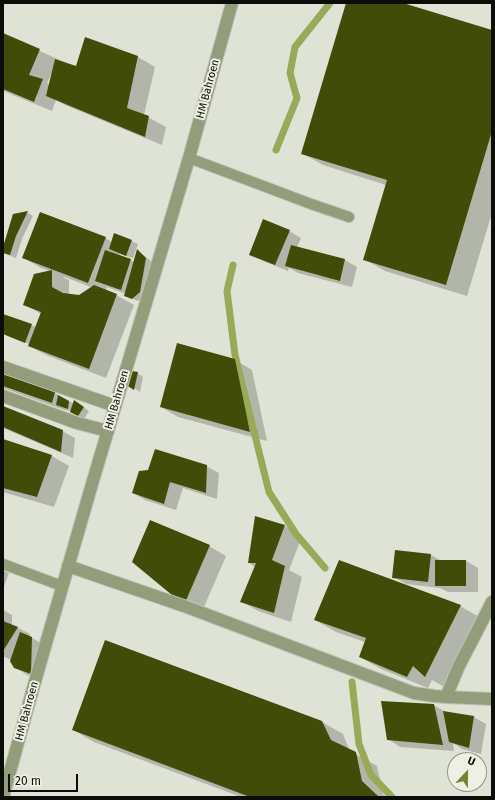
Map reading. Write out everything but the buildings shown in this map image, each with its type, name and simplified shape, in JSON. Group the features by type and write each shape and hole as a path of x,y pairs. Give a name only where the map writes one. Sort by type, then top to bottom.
{"street":[{"name":"HM Bahroen","path":"3,797 62,586 190,158 232,3"},
{"path":"3,367 115,406"},
{"path":"3,396 77,423 108,431"},
{"path":"68,566 184,606 414,693 446,697 492,699"},
{"path":"446,697 458,668 492,602"}],"lane":[{"path":"190,158 349,217"},
{"path":"3,564 62,586"}],"waterway":[{"path":"276,150 297,98 290,73 295,47 330,3"},
{"path":"233,265 227,291 235,355 269,492 296,534 325,568"},
{"path":"352,682 359,744 371,775 392,797"}]}
